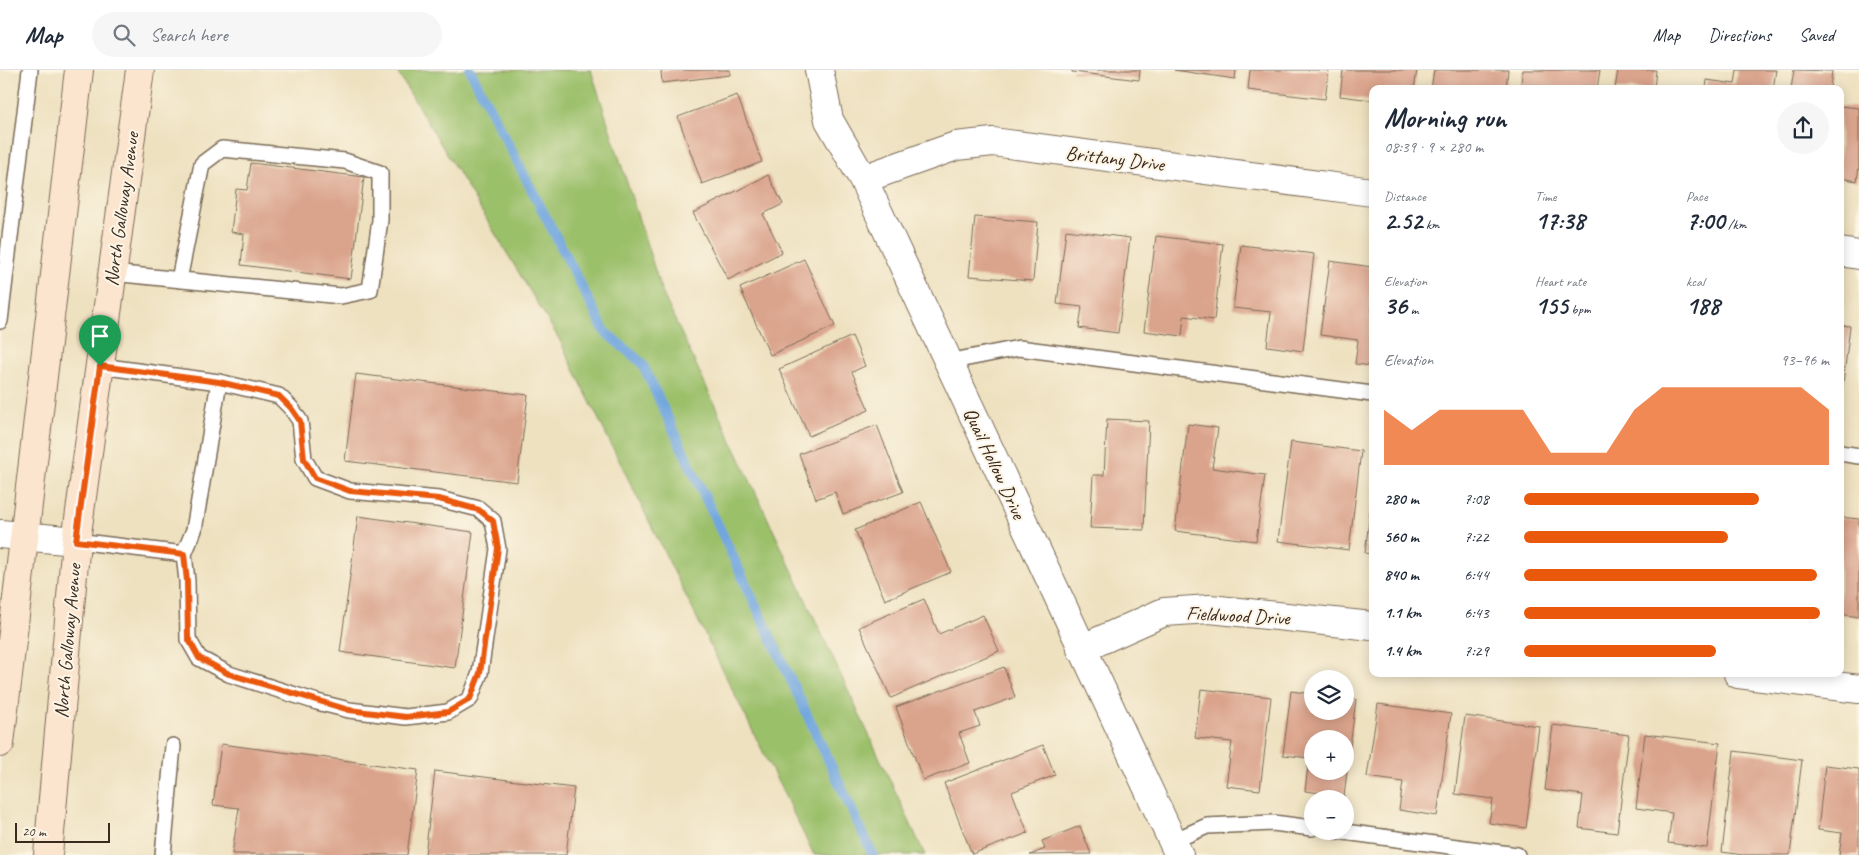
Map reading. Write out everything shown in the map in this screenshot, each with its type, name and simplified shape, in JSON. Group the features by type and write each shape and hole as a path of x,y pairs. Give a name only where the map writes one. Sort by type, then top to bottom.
{"main road":[{"path":"0,743 12,535 79,70"},
{"name":"North Galloway Avenue","path":"48,855 76,541 140,70"}],"street":[{"name":"Quail Hollow Drive","path":"819,70 829,120 863,179 1176,848"},
{"name":"Brittany Drive","path":"863,179 956,146 993,142 1369,192"},
{"path":"1844,253 1859,255"},
{"path":"12,535 76,541"},
{"name":"Fieldwood Drive","path":"1082,649 1164,612 1210,609 1369,626"},
{"path":"1762,677 1859,689"}],"lane":[{"path":"0,321 30,70"},
{"path":"112,273 179,280 341,296 370,290 380,220 380,173 345,161 222,149 202,164 179,280"},
{"path":"948,362 1019,348 1369,394"},
{"path":"100,366 219,382 279,396 300,421 304,459 315,478 350,491 439,499 479,510 493,521 498,548 480,673 470,699 448,712 406,717 349,710 229,674 199,658 188,638 187,581 184,554 194,530 219,382"},
{"path":"1844,454 1859,456"},
{"path":"76,541 184,554"},
{"path":"163,855 173,746"},
{"path":"1176,848 1206,826 1273,823 1304,827"},
{"path":"1354,834 1453,851 1517,855"}],"green space":[{"path":"396,70 591,70 662,292 925,855 814,855 559,339"}],"building":[{"path":"661,70 730,70 730,75 662,83"},
{"path":"1072,70 1140,70 1139,80 1072,72"},
{"path":"1174,70 1236,70 1235,79"},
{"path":"1250,70 1329,70 1325,99 1248,90"},
{"path":"1343,70 1417,70 1415,85 1369,85 1369,100 1340,96"},
{"path":"1434,70 1508,70 1506,85 1432,85"},
{"path":"1523,70 1600,70 1598,85 1521,85"},
{"path":"1618,70 1656,70 1654,85 1616,85"},
{"path":"1737,70 1776,70 1774,85 1706,85 1707,80 1735,84"},
{"path":"1794,70 1832,71 1830,85 1792,85"},
{"path":"737,95 762,162 702,184 678,117"},
{"path":"1844,106 1859,108 1859,167 1857,181 1844,179"},
{"path":"251,163 364,177 351,279 241,265 244,234 231,232 236,189 247,190"},
{"path":"768,175 783,204 763,214 782,252 728,280 693,213"},
{"path":"975,217 1038,222 1033,281 969,276"},
{"path":"1066,230 1130,238 1118,333 1079,328 1082,307 1057,304"},
{"path":"1156,236 1223,244 1214,320 1184,316 1182,336 1144,331"},
{"path":"1241,245 1314,254 1303,351 1267,346 1271,312 1233,308"},
{"path":"804,259 835,326 770,355 740,288"},
{"path":"1330,261 1369,267 1369,366 1355,364 1358,340 1320,335"},
{"path":"1844,325 1850,326 1844,375"},
{"path":"852,336 865,366 852,372 869,410 809,436 779,369"},
{"path":"356,374 528,395 517,482 345,461"},
{"path":"1107,419 1149,421 1144,530 1090,528 1093,475 1104,475"},
{"path":"1188,424 1218,428 1212,468 1265,475 1256,541 1175,531"},
{"path":"877,425 903,492 843,514 835,492 816,499 799,454"},
{"path":"1291,442 1361,451 1349,550 1278,541"},
{"path":"921,502 951,572 885,600 855,530"},
{"path":"358,516 473,532 455,668 340,652"},
{"path":"1844,517 1859,519 1859,617 1844,615"},
{"path":"1369,521 1369,554 1365,553"},
{"path":"924,599 939,634 983,615 999,651 891,698 859,627"},
{"path":"1004,667 1015,697 975,712 980,726 959,733 970,763 923,780 896,707"},
{"path":"1201,689 1271,697 1260,790 1226,786 1232,742 1195,738"},
{"path":"1291,691 1304,693 1304,720 1353,720 1352,730 1304,730 1304,757 1283,755"},
{"path":"1354,699 1356,699 1354,715"},
{"path":"1378,704 1451,714 1437,816 1399,810 1403,782 1367,777"},
{"path":"1465,716 1539,726 1526,828 1489,823 1493,799 1455,794"},
{"path":"1553,725 1629,735 1617,833 1579,828 1583,795 1545,790"},
{"path":"1645,734 1720,743 1707,848 1668,843 1672,813 1636,808"},
{"path":"221,744 418,770 407,855 232,854 239,808 213,805"},
{"path":"1043,745 1055,775 1012,792 1028,833 972,854 944,783"},
{"path":"1734,751 1802,760 1790,855 1743,855 1722,852"},
{"path":"1825,765 1859,769 1859,855 1839,855 1842,833 1818,830"},
{"path":"435,771 574,788 566,855 425,855"},
{"path":"1306,780 1346,780 1345,790 1305,790"},
{"path":"1080,826 1091,854 1030,855 1045,849 1042,841"}],"waterway":[{"path":"470,70 605,332 642,363 873,855"}],"route":[{"path":"100,366 219,382 279,396 300,421 304,459 315,478 350,491 439,499 479,510 493,521 498,548 480,673 470,699 448,712 406,717 349,710 317,702 229,674 199,658 188,638 187,581 184,554 76,541 100,366"}]}
